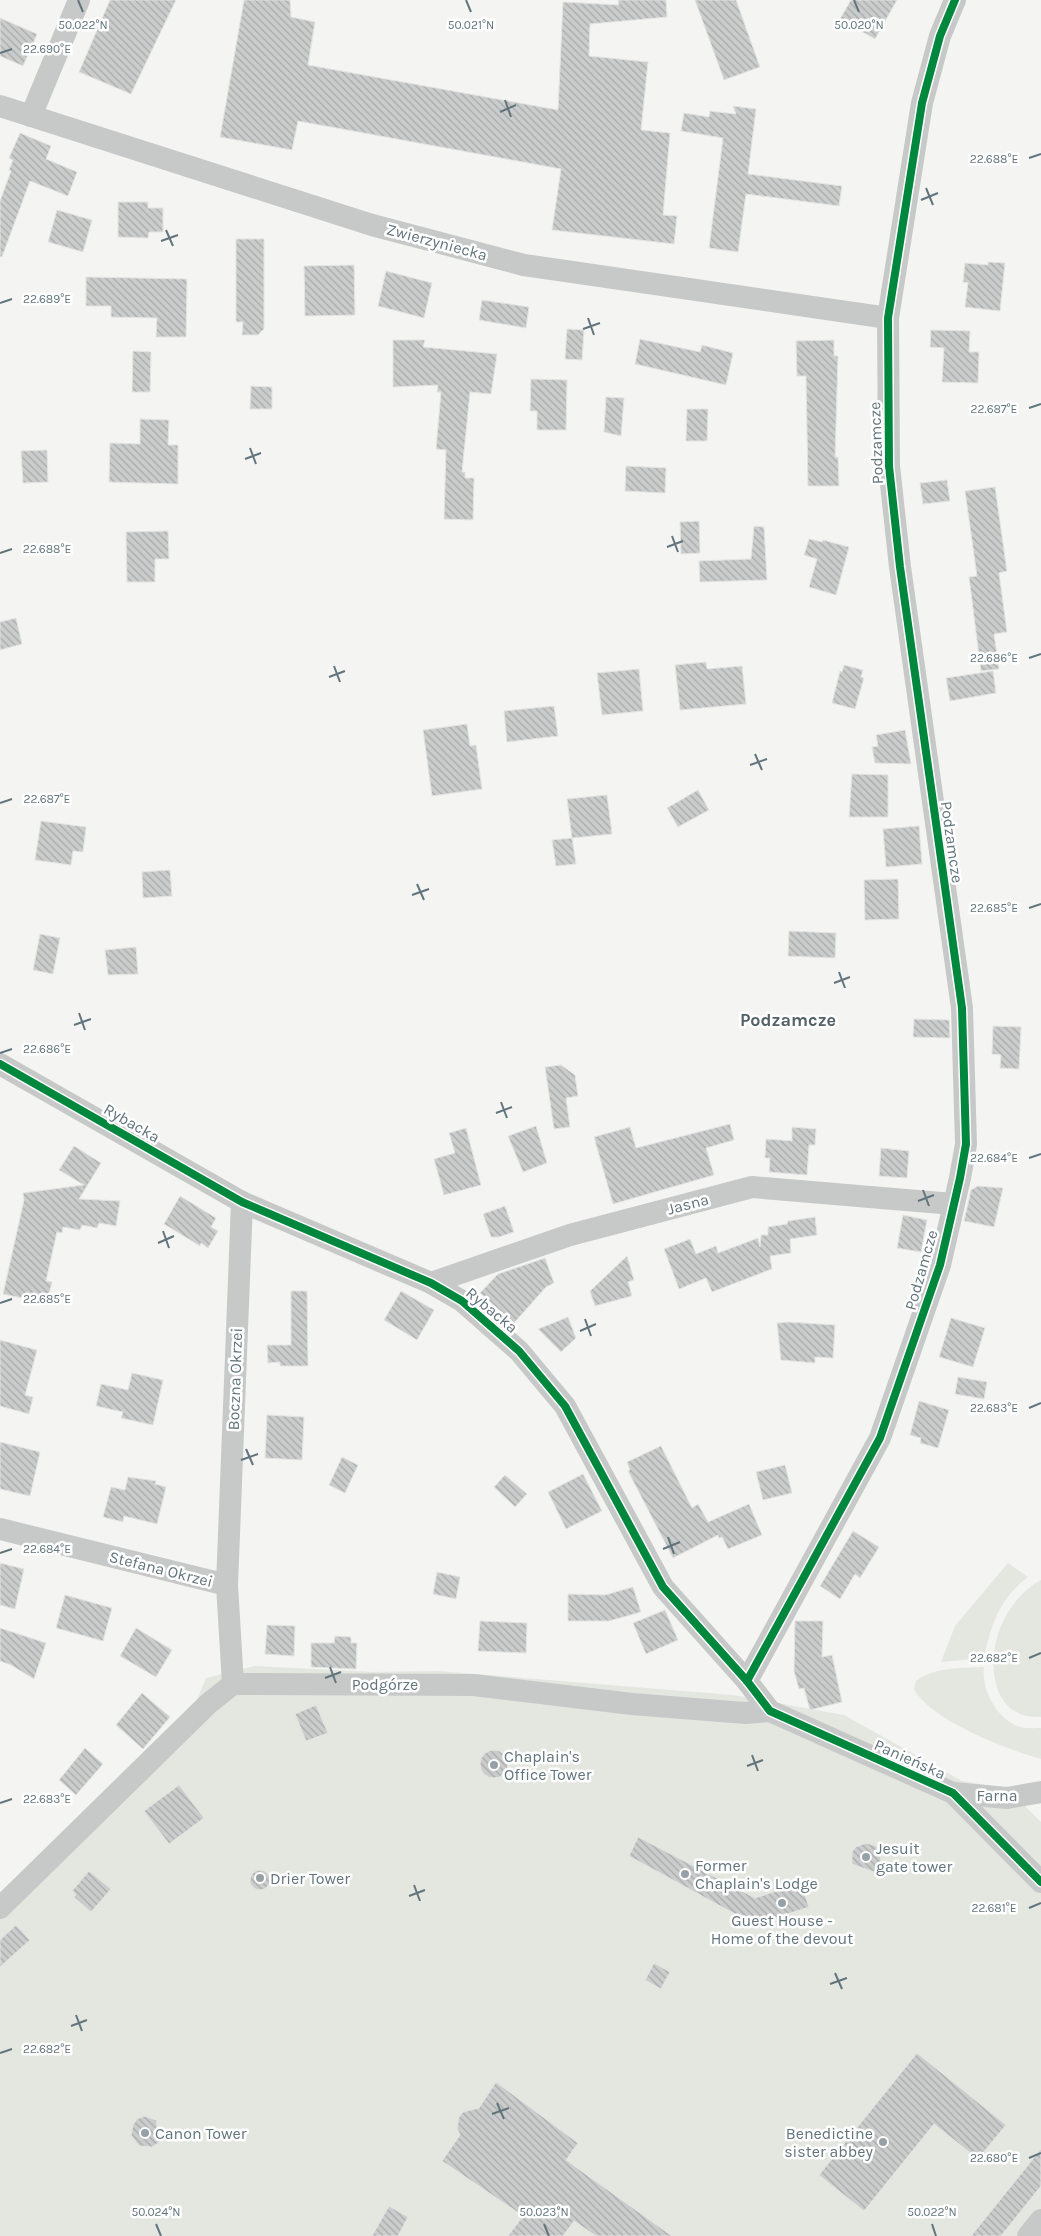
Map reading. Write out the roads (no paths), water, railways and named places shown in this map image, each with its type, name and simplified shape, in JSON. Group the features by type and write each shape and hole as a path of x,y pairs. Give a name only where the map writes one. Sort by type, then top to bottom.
{"street":[{"path":"32,116 79,0"},
{"name":"Podzamcze","path":"747,1681 880,1438 940,1265 966,1144 962,1008 889,466 888,318 922,103 940,36 955,0"},
{"name":"Zwierzyniecka","path":"0,106 372,225 524,265 888,318"},
{"name":"Rybacka","path":"0,1064 242,1202 432,1283 462,1301 519,1351 565,1406 663,1587 747,1681 770,1711"},
{"name":"Jasna","path":"432,1283 570,1235 752,1187 953,1204"},
{"name":"Boczna Okrzei","path":"227,1585 242,1202"},
{"name":"Stefana Okrzei","path":"0,1529 227,1585 233,1684"},
{"path":"0,1908 208,1704 233,1684"},
{"name":"Podgórze","path":"233,1684 473,1685 632,1704 745,1713 770,1711"},
{"name":"Panieńska","path":"770,1711 953,1793 1041,1882"},
{"name":"Farna","path":"953,1793 1007,1798 1041,1792"},
{"path":"1028,2236 1041,2220"}],"place":[{"name":"Chaplain's Office Tower","path":"494,1765"},
{"name":"Jesuit gate tower","path":"866,1857"},
{"name":"Former Chaplain's Lodge","path":"685,1874"},
{"name":"Drier Tower","path":"260,1878"},
{"name":"Guest House - Home of the devout","path":"782,1903"},
{"name":"Canon Tower","path":"145,2133"},
{"name":"Benedictine sister abbey","path":"883,2142"}],"district":[{"name":"Podzamcze","path":"788,1020"}]}
